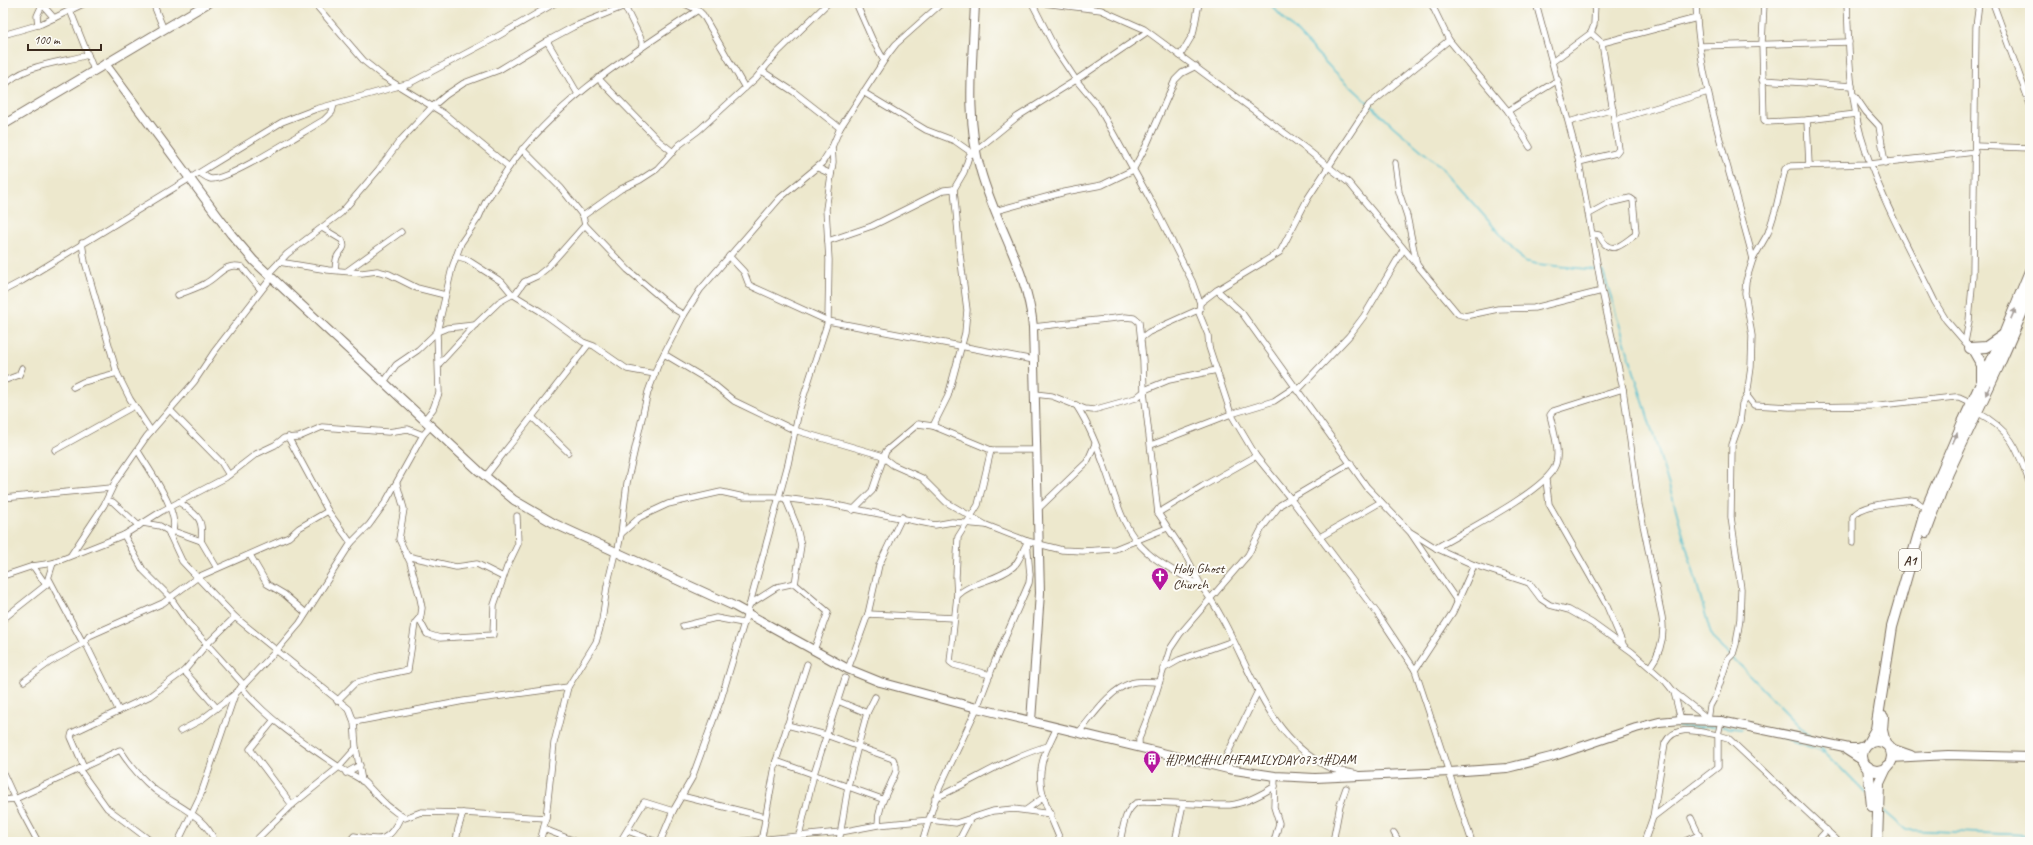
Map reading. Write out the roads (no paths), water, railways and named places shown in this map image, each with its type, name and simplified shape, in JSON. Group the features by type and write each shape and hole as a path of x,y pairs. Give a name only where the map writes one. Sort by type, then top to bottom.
{"highway":[{"name":"A1","path":"1889,762 1887,745 1882,730 1886,695 1898,627 1907,593 1934,509 1948,472 1977,412 1995,365 2005,332 2030,271"},
{"name":"A1","path":"1872,842 1872,796 1866,764 1862,752 1876,729 1892,627 1926,509 1980,385 1995,365 2030,294"},
{"path":"1969,347 1979,348 1992,344 2005,332"},
{"path":"1969,347 1983,369 1980,385"},
{"path":"1868,744 1876,741 1887,745"},
{"path":"1866,764 1878,770 1889,762"},
{"path":"1877,842 1880,783 1889,762"}],"street":[{"path":"3,35 38,25 85,3"},
{"path":"153,3 164,30"},
{"path":"3,125 208,3"},
{"path":"314,3 364,61 384,77 453,121 509,167"},
{"path":"3,291 22,281 282,122 316,109 401,87 434,71 555,3"},
{"path":"71,555 107,500 111,488 151,431 194,382 214,352 262,290 269,276 279,262 341,213 379,169 399,142 432,107 464,83 499,70 573,27 623,4 632,3"},
{"path":"683,3 698,10 703,15 745,88"},
{"path":"583,216 620,189 650,174 745,88 782,48 828,3"},
{"path":"856,3 872,39 884,60"},
{"path":"540,842 546,818 554,743 568,687 596,642 602,621 607,586 621,534 627,483 648,392 664,354 684,315 700,290 788,190 818,168 832,147 840,128 896,44 942,3"},
{"path":"975,3 972,117 974,152 995,211 1025,284 1033,327 1040,543 1040,593 1031,721"},
{"path":"1032,3 1056,50 1076,80 1098,106 1192,281 1200,306 1201,319 1208,335 1209,347 1231,414 1256,456 1290,498 1377,613 1415,670 1472,842"},
{"path":"1042,3 1101,10 1135,24 1196,66 1221,88 1329,166 1349,183 1403,250 1461,316 1498,309 1534,308 1602,290"},
{"path":"1180,56 1193,34 1200,3"},
{"path":"1431,3 1449,40 1508,111 1530,147"},
{"path":"1536,3 1579,162 1602,290 1623,390 1639,505 1664,627 1659,652 1650,667"},
{"path":"1552,62 1591,33 1594,25 1595,3"},
{"path":"1696,3 1700,46 1708,92 1753,259"},
{"path":"1764,3 1762,43 1764,120 1767,122 1807,120 1856,114"},
{"path":"1847,3 1852,86 1856,114 1870,164 1935,302 1946,320 1969,347 1995,365"},
{"path":"1969,347 1969,321 1973,275 1976,28 1979,3"},
{"path":"1993,3 2030,104"},
{"path":"38,25 37,16 42,4 54,18"},
{"path":"623,4 642,41 642,47"},
{"path":"70,10 94,70"},
{"path":"424,420 433,410 439,393 437,332 445,295 456,256 467,232 479,217 486,201 522,149 556,113 598,78 698,10"},
{"path":"1602,44 1697,18"},
{"path":"933,426 948,396 962,347 967,310 954,189 974,152 1017,117 1076,80 1147,32"},
{"path":"1579,162 1618,152 1615,120 1602,44 1591,33"},
{"path":"1141,338 1148,332 1200,306 1217,290 1280,252 1308,198 1369,105 1449,40"},
{"path":"547,41 578,94"},
{"path":"1700,46 1762,43 1849,42"},
{"path":"3,87 14,77 24,73 62,60 88,55"},
{"path":"105,64 231,234 269,276 485,477 514,500 540,516 616,553 746,612 848,669 880,682 977,708 1139,748 1221,767 1275,776 1315,778 1506,768 1527,764 1636,728 1660,722 1681,720 1708,719 1721,721 1839,746 1858,748 1868,744"},
{"path":"995,211 1065,192 1102,185 1133,170 1147,144 1175,80 1182,73 1196,66"},
{"path":"762,71 794,92 840,128"},
{"path":"598,78 659,141 673,152"},
{"path":"1508,111 1558,80"},
{"path":"1762,80 1852,86"},
{"path":"863,92 926,130 955,141 974,152"},
{"path":"1615,120 1708,92"},
{"path":"1854,94 1866,112 1879,126 1885,163"},
{"path":"200,173 208,178 217,178 255,161 324,120 332,112 334,104"},
{"path":"1569,122 1613,109"},
{"path":"1807,120 1809,165"},
{"path":"1975,146 2030,148"},
{"path":"628,831 659,842 681,796 692,778 702,755 722,698 746,612 750,604 777,498 788,464 794,430 828,321 828,241 826,209 833,155 832,147"},
{"path":"522,149 561,188 583,216 585,226 628,270 674,309 684,315"},
{"path":"1708,719 1728,659 1733,654 1740,619 1741,589 1731,517 1732,446 1740,422 1742,404 1748,396 1752,336 1746,293 1746,281 1753,259 1770,226 1786,166 1885,163 1975,152"},
{"path":"1395,163 1399,192 1407,216 1417,265"},
{"path":"818,168 831,174"},
{"path":"828,241 872,226 944,190 954,189"},
{"path":"1589,214 1609,203 1630,198 1633,200 1635,235 1616,248 1612,248 1605,244 1598,235 1593,234"},
{"path":"439,364 475,325 504,298 520,289 524,282 537,276 547,268 585,226"},
{"path":"322,228 342,240 344,243 344,247 336,258 335,270"},
{"path":"347,271 401,232"},
{"path":"82,243 85,262 117,373 134,406 151,431"},
{"path":"1151,445 1231,414 1274,401 1296,389 1349,336 1364,316 1403,250"},
{"path":"456,256 466,259 502,282 512,294 540,311 588,345 600,350 628,369 655,374"},
{"path":"729,256 744,272 749,285 828,321 1034,360"},
{"path":"279,262 362,273 377,271 388,274 417,288 445,295"},
{"path":"178,295 206,283 223,269 230,266 242,267 262,290"},
{"path":"1217,290 1250,323 1296,389 1351,463 1381,502 1410,532 1457,601"},
{"path":"1033,327 1131,317 1139,322 1144,392 1158,513 1184,552 1201,586 1211,598 1268,710 1296,746 1329,768 1363,776"},
{"path":"384,382 396,365 418,350 437,332 447,328 475,325"},
{"path":"485,477 588,345"},
{"path":"664,354 706,378 734,401 794,430 884,457 893,465 922,478 946,502 986,525 1027,542 1040,543 1062,550 1082,551 1115,549 1167,528"},
{"path":"3,381 19,376 22,368"},
{"path":"1035,394 1056,397 1091,410 1136,398 1156,384 1217,370"},
{"path":"73,387 117,373"},
{"path":"1436,548 1525,496 1546,480 1556,465 1556,441 1550,415 1552,413 1623,390"},
{"path":"1748,396 1754,405 1782,407 1871,406 1955,397 1959,397 1972,403"},
{"path":"1076,405 1086,420 1117,505 1128,529 1136,541 1156,559 1201,586"},
{"path":"55,450 134,406"},
{"path":"170,410 221,462 229,475"},
{"path":"1086,420 1091,410"},
{"path":"1977,412 2001,428 2014,442 2030,484"},
{"path":"532,417 568,452"},
{"path":"853,510 872,490 884,457 891,446 916,425 921,423 933,426 991,450 1037,450"},
{"path":"3,576 34,566 53,563 124,535 170,507 229,475 256,454 288,437 299,437 322,426 388,432 408,429 423,435"},
{"path":"180,731 201,720 216,707 235,694 277,650 306,614 351,543 372,521 397,484 423,435 431,426"},
{"path":"288,437 328,511 351,543"},
{"path":"1038,509 1087,462 1093,453 1096,444"},
{"path":"990,674 950,663 957,596 956,577 958,537 978,505 991,450"},
{"path":"138,451 174,515 172,533 178,555 235,617 277,650 337,701 349,709 354,722 356,748 362,781"},
{"path":"1158,513 1256,456"},
{"path":"1139,748 1139,739 1173,644 1248,555 1262,528 1275,511 1290,498 1351,463"},
{"path":"1546,480 1549,504 1606,604 1624,645"},
{"path":"397,484 404,509 399,540 408,556 422,605 420,618 425,632 432,637 491,636 494,632 494,605 503,577 518,544 517,516"},
{"path":"3,498 111,488"},
{"path":"621,534 640,517 671,503 721,492 739,496 777,498 830,504 853,510 902,517 935,525 948,522 986,525"},
{"path":"107,500 113,502 141,524 160,526 172,533 201,542"},
{"path":"786,500 796,524 801,545 794,583 796,587 828,612 814,650"},
{"path":"1852,543 1854,514 1864,508 1911,500 1916,501 1926,509"},
{"path":"179,502 195,514 200,521 203,529 201,542 217,568"},
{"path":"1320,537 1381,502"},
{"path":"24,681 56,658 84,643 93,634 156,607 198,577 288,538 299,528 328,511"},
{"path":"848,669 868,614 879,565 902,517"},
{"path":"1410,532 1436,548 1474,565 1529,583 1541,599 1550,605 1564,608 1578,615 1624,645 1650,667 1674,692 1708,719"},
{"path":"124,535 139,565 170,597 188,623 242,685 255,704 274,721 340,767 346,773 362,781 382,801 401,816 409,818 421,812 546,818"},
{"path":"957,596 987,579 1009,570 1017,563 1027,542"},
{"path":"922,842 930,820 935,798 977,708 1029,583 1030,574 1027,542"},
{"path":"250,555 267,584 284,594 306,614"},
{"path":"408,556 456,567 477,564 503,577"},
{"path":"3,619 46,585 53,563"},
{"path":"1415,670 1445,626 1474,565"},
{"path":"34,566 46,585"},
{"path":"48,578 119,711"},
{"path":"750,604 777,587 794,583"},
{"path":"868,614 954,618"},
{"path":"152,842 107,808 82,768 71,734 150,696 184,670 206,644 235,617"},
{"path":"337,701 355,683 408,670 415,623 420,618"},
{"path":"683,626 716,618 743,623"},
{"path":"1163,670 1179,660 1233,641"},
{"path":"762,841 776,761 807,664"},
{"path":"184,670 216,707"},
{"path":"800,836 814,774 844,678"},
{"path":"1079,732 1102,705 1122,686 1134,682 1159,682"},
{"path":"354,722 464,702 568,687"},
{"path":"1221,767 1258,692"},
{"path":"1674,692 1681,720"},
{"path":"178,842 192,815 235,694"},
{"path":"838,842 848,786 858,746 867,713 875,697"},
{"path":"838,701 867,713"},
{"path":"274,721 250,748 292,805"},
{"path":"1653,817 1718,767 1718,735 1721,721"},
{"path":"787,725 826,735 858,746 889,757 895,763 894,776 882,799 878,815 878,825"},
{"path":"1057,727 1048,746 1041,770 1041,784 1044,797 1061,842"},
{"path":"1647,840 1653,817 1665,743 1674,733 1685,730 1728,738 1839,842"},
{"path":"1887,745 1901,753 1914,756 2030,757"},
{"path":"935,798 966,784 1012,758 1048,746"},
{"path":"1839,746 1853,753 1866,764"},
{"path":"254,842 292,805 340,767 356,748"},
{"path":"3,800 14,799 120,750 155,790 192,815 211,833 215,842"},
{"path":"1889,762 1914,756"},
{"path":"776,761 882,799"},
{"path":"346,773 360,765"},
{"path":"3,773 14,799 38,842"},
{"path":"1274,842 1278,823 1274,807 1275,776"},
{"path":"1120,842 1125,819 1136,803 1144,801 1183,804 1236,804 1259,796 1275,786"},
{"path":"1333,842 1340,805 1346,788"},
{"path":"681,796 765,817"},
{"path":"1026,810 1044,797"},
{"path":"620,842 645,802 674,811"},
{"path":"1175,842 1183,804"},
{"path":"735,842 762,841 841,832 878,825 930,820 956,822 993,811 1026,810 1051,814"},
{"path":"456,842 463,813"},
{"path":"349,842 354,836 377,839 387,837 394,832 401,816"},
{"path":"1683,842 1699,835 1691,818"},
{"path":"958,842 970,819"},
{"path":"544,829 577,842"},
{"path":"1816,842 1827,830"},
{"path":"1394,833 1399,842"}],"waterway":[{"path":"1269,3 1330,67 1394,127 1441,167 1524,261 1537,264 1597,270"},
{"path":"1600,271 1603,271 1673,499 1712,638 1730,655"},
{"path":"1733,658 1810,737"},
{"path":"1678,727 1718,727"},
{"path":"1722,727 1742,729"},
{"path":"1779,737 1824,753"},
{"path":"1818,745 1865,793"},
{"path":"1884,811 1906,830 2030,835"}],"place":[{"name":"Holy Ghost Church","path":"1160,591"},
{"name":"#JPMC#HLPHFAMILYDAY0731#DAM","path":"1152,774"}]}
